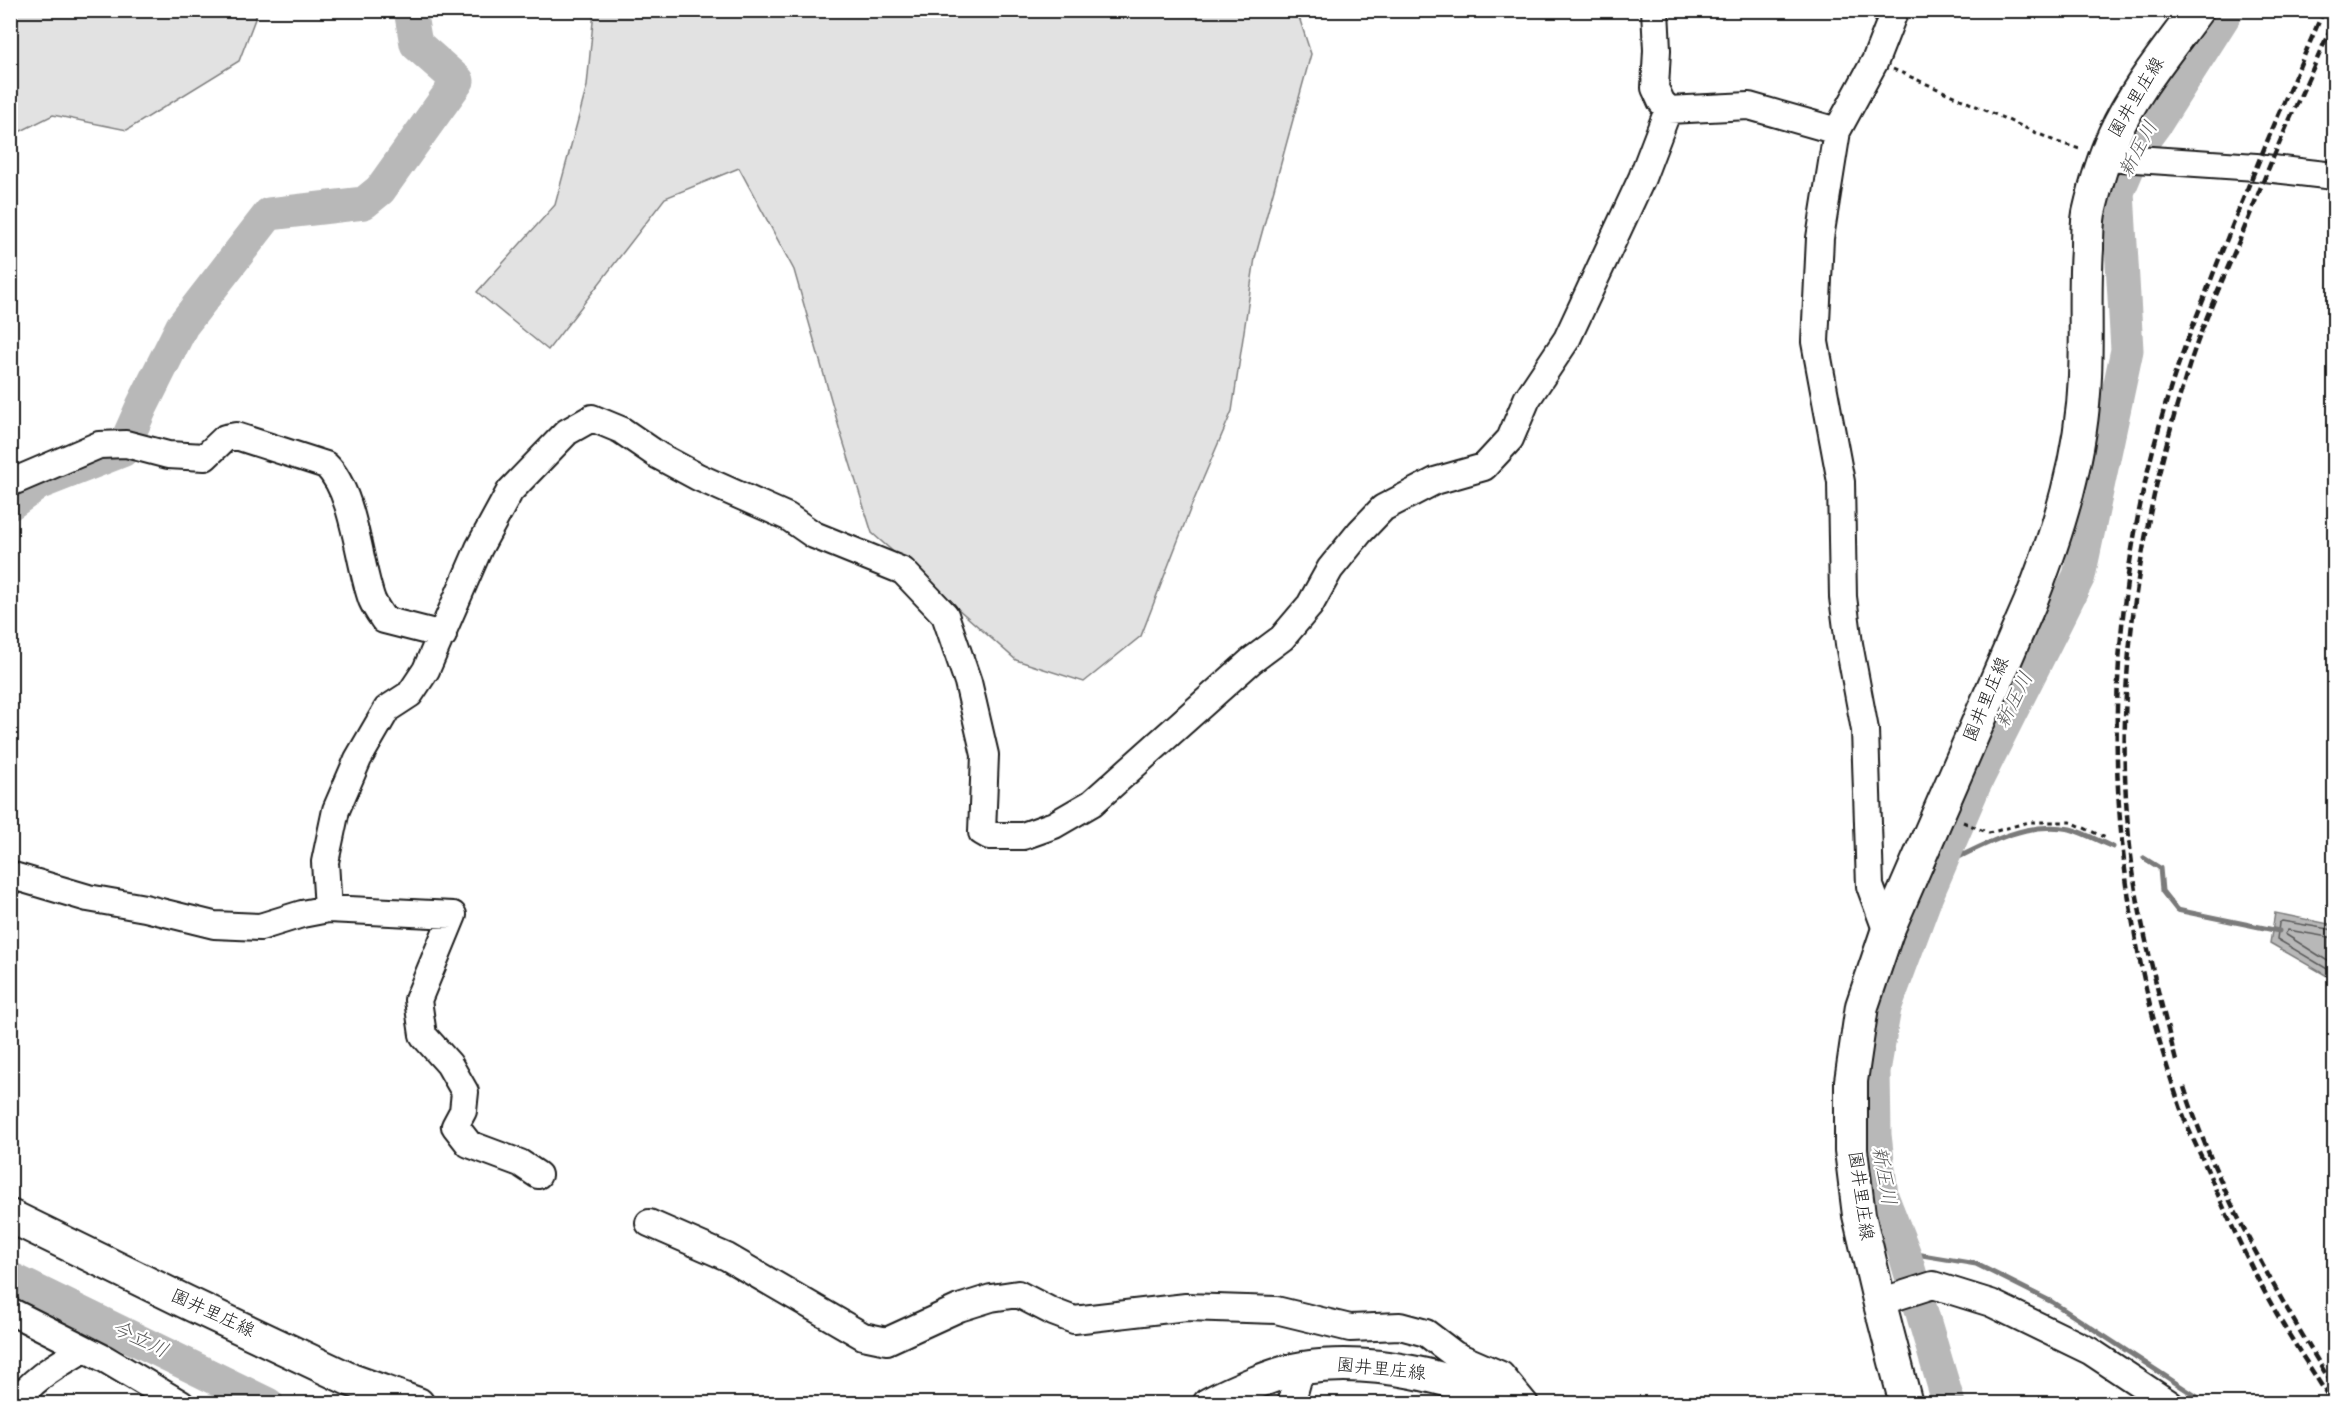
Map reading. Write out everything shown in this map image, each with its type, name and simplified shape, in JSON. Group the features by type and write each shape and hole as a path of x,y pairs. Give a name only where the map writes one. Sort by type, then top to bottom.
{"main road":[{"name":"園井里庄線","path":"1906,1404 1884,1301 1859,1215 1851,1150 1851,1081 1862,1006 1887,932 2030,603 2066,504 2080,438 2085,377 2085,265 2089,215 2106,158 2115,134 2133,100 2197,10"},
{"name":"園井里庄線","path":"10,1216 351,1380 418,1404"},
{"name":"園井里庄線","path":"1209,1404 1231,1392 1295,1389 1335,1365 1379,1367 1418,1373 1471,1386 1518,1404"}],"street":[{"path":"1655,10 1657,50 1655,88 1668,110"},
{"path":"1887,932 1870,886 1865,730 1843,597 1841,482 1815,342 1820,238 1837,132 1875,61 1895,10"},
{"path":"1668,110 1749,106 1837,132"},
{"path":"328,909 325,862 340,800 358,759 387,710 410,694 426,670 479,548 510,491 567,432 592,418 621,430 660,456 698,477 788,517 814,535 903,571 945,615 968,682 985,755 982,832 989,836 1023,836 1054,825 1092,803 1251,661 1282,638 1310,605 1330,569 1360,531 1383,508 1435,481 1484,467 1510,439 1527,399 1567,339 1642,178 1668,110"},
{"path":"2106,158 2256,167 2334,176"},
{"path":"10,483 99,445 126,444 168,455 205,457 225,438 236,436 326,465 335,474 345,501 373,601 384,620 443,635"},
{"path":"10,875 88,898 145,908 214,925 260,927 302,914 328,909 453,915 418,1000 423,1035 449,1064 465,1092 463,1111 455,1126 469,1144 520,1162 538,1174"},
{"path":"650,1223 727,1257 863,1336 871,1338 887,1341 959,1308 991,1298 1018,1294 1074,1320 1186,1307 1276,1310 1350,1328 1400,1326 1426,1333 1455,1355 1501,1375 1525,1404"},
{"path":"1884,1301 1933,1285 1991,1303 2090,1351 2170,1404"},
{"path":"10,1311 84,1349 181,1404"},
{"path":"16,1398 60,1363 84,1349"}],"path":[{"path":"1875,61 2057,142 2106,158"},
{"path":"1968,824 1989,833 2029,822 2071,822 2106,838"}],"shaded area":[{"path":"11,10 258,11 239,61 127,130 53,115 11,136"},
{"path":"594,11 1297,11 1311,54 1255,258 1232,411 1191,507 1141,636 1084,682 1016,660 872,533 794,270 739,168 665,198 548,350 477,292 555,205 587,86"}],"water":[{"path":"2275,913 2334,925 2334,980 2270,943"}],"waterway":[{"path":"10,504 38,484 122,451 182,326 269,214 364,203 380,190 458,81 416,44 410,10"},
{"name":"新圧川","path":"1949,1404 1904,1252 1882,1196 1875,1135 1874,1071 1885,1008 1925,900 1975,784 2079,576 2127,350 2118,192 2135,152 2157,122 2228,10"},
{"path":"1939,867 1985,844 2035,828 2070,829 2113,847"},
{"path":"2144,858 2160,868 2162,891 2177,910 2279,931"},
{"path":"1904,1252 1976,1264 2052,1302 2208,1404"},
{"name":"今立川","path":"10,1278 268,1404"}],"railway":[{"path":"2324,10 2247,189 2189,336 2175,374 2149,466 2130,559 2120,652 2117,745 2122,838 2134,931 2155,1023 2183,1115 2258,1280 2333,1404"},
{"path":"2176,1061 2141,918 2130,850 2125,782 2125,713 2130,645 2139,576 2151,508 2167,442 2192,358 2269,168 2334,20"},
{"path":"2184,1087 2231,1203 2270,1278 2334,1387"}]}
